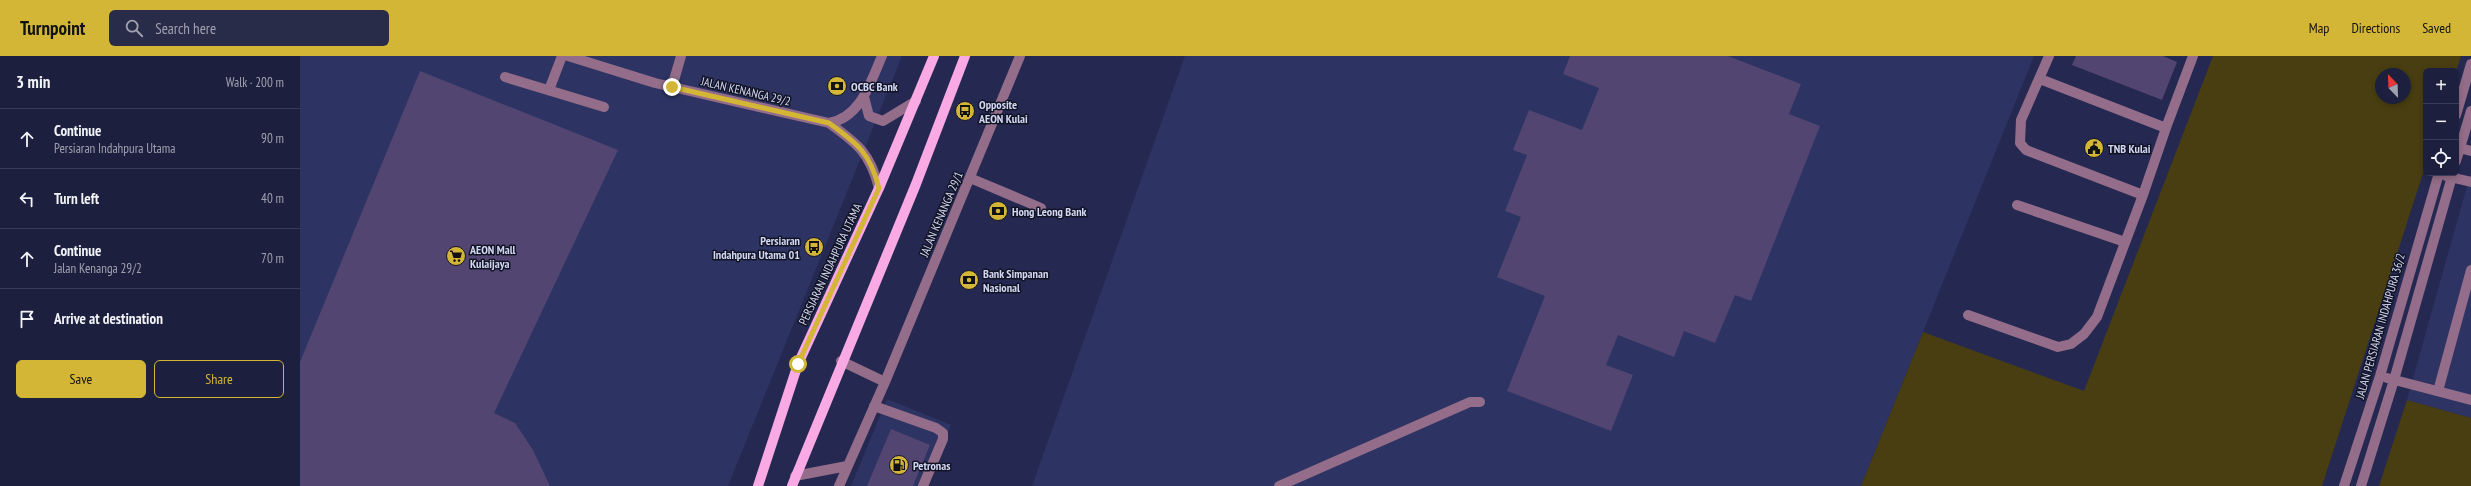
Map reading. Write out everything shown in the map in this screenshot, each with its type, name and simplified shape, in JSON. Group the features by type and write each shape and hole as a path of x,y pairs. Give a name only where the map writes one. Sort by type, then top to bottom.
{"main road":[{"name":"PERSIARAN INDAHPURA UTAMA","path":"758,486 798,364 879,188 934,56"},
{"path":"792,486 841,362 916,184 965,56"}],"street":[{"path":"549,90 562,56"},
{"name":"JALAN KENANGA 29/2","path":"568,56 672,87 829,123"},
{"path":"672,87 681,56"},
{"path":"829,123 840,121 850,115 864,97 882,56"},
{"name":"JALAN KENANGA 29/1","path":"839,486 885,382 1020,56"},
{"path":"2049,56 2021,120 2020,143 2026,150 2143,195"},
{"path":"1968,315 2058,348 2071,344 2084,334 2098,317 2193,56"},
{"path":"2459,105 2471,64"},
{"path":"505,77 604,107"},
{"path":"2040,79 2166,128"},
{"path":"864,97 869,116 883,121 916,101"},
{"path":"2459,144 2471,111"},
{"path":"829,123 849,138 867,156 874,167 879,188"},
{"path":"2459,147 2471,151"},
{"name":"JALAN PERSIARAN INDAHPURA 36/2","path":"2344,486 2380,376 2437,176"},
{"path":"2361,486 2394,380 2452,176"},
{"path":"2455,176 2471,182"},
{"path":"970,178 1041,208"},
{"path":"2017,205 2125,242"},
{"path":"2438,391 2471,270"},
{"path":"841,362 885,382"},
{"path":"2380,376 2471,400"},
{"path":"1279,486 1470,402 1480,402"},
{"path":"874,406 936,428 943,433 943,439 923,486"},
{"path":"795,476 847,466"}],"shaded area":[{"path":"300,56 902,56 728,486 300,486"},
{"path":"1185,56 2034,56 1861,486 1032,486"},
{"path":"2213,56 2461,56 2457,68 2423,68 2423,173 2322,486 1861,486 1923,332 2084,391"},
{"path":"2471,172 2471,418 2407,400"},
{"path":"887,399 951,425 926,486 851,486"},
{"path":"2407,400 2471,418 2471,486 2379,486"}],"building":[{"path":"1570,56 1728,56 1801,84 1789,114 1820,126 1751,301 1735,295 1715,343 1684,331 1674,357 1618,335 1606,365 1633,375 1611,431 1507,391 1545,296 1497,277 1521,217 1505,211 1527,155 1513,150 1529,110 1582,130 1599,88 1563,74"},
{"path":"2076,56 2163,56 2177,62 2162,100 2072,65"},
{"name":"AEON Mall Kulaijaya","path":"420,71 618,150 494,413 515,423 533,450 550,486 300,486 300,362"},
{"name":"Petronas","path":"891,429 930,445 913,486 867,486"}],"place":[{"name":"OCBC Bank","path":"837,86"},
{"name":"Opposite AEON Kulai","path":"965,111"},
{"name":"TNB Kulai","path":"2094,148"},
{"name":"Hong Leong Bank","path":"998,211"},
{"name":"Persiaran Indahpura Utama 01","path":"814,247"},
{"name":"AEON Mall Kulaijaya","path":"456,256"},
{"name":"Bank Simpanan Nasional","path":"969,280"},
{"name":"Petronas","path":"899,465"}],"route":[{"path":"672,87 829,123 849,138 867,156 874,167 879,188 798,364"}]}
